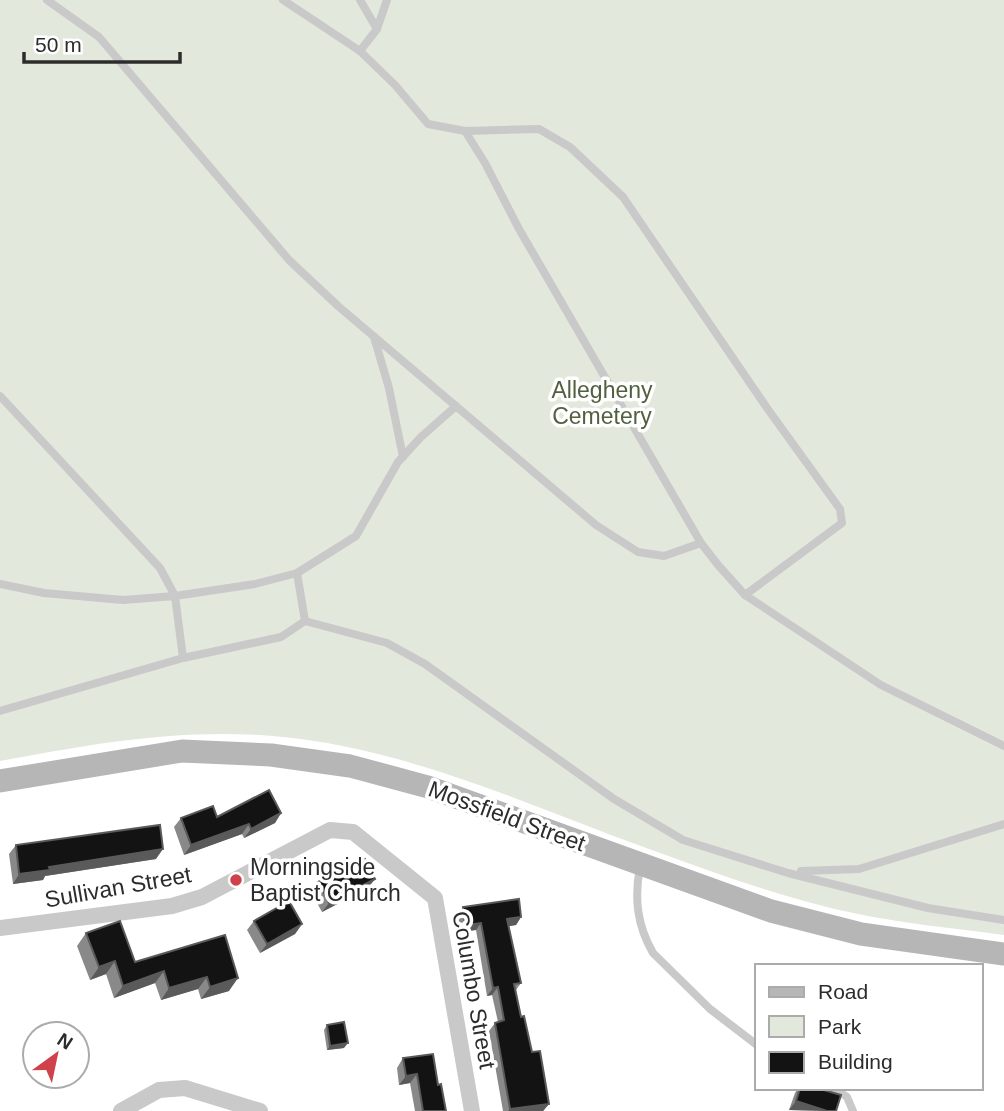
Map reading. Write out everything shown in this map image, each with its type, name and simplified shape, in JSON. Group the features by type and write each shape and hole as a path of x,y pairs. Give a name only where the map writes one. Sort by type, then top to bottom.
{"street":[{"name":"Mossfield Street","path":"0,781 182,751 271,755 350,766 429,787 771,911 848,930 1004,954"},
{"name":"Sullivan Street","path":"0,928 172,906 202,897 330,830 354,832"},
{"name":"Columbo Street","path":"354,832 435,898 472,1111"},
{"path":"121,1111 159,1090 185,1088 260,1111"}],"lane":[{"path":"47,0 99,37 289,260 374,337 596,525 638,552 664,556 701,543"},
{"path":"283,0 360,51 395,85 428,124 465,131 539,129 570,147 622,197 840,509 842,523 746,595"},
{"path":"359,0 377,29"},
{"path":"360,51 377,29 387,0"},
{"path":"465,131 701,543 746,595 881,685 1004,746"},
{"path":"374,337 389,388 403,457"},
{"path":"0,397 160,568 175,596 183,658"},
{"path":"0,584 44,593 123,600 175,596 255,584 297,573 356,536 403,457 456,406"},
{"path":"297,573 305,621"},
{"path":"0,711 183,658 281,637 305,621 387,643 425,664 614,799 683,840 773,868 928,908 1004,919"},
{"path":"773,868 811,873 859,869 1004,824"},
{"path":"641,864 636,885 638,915 653,953 710,1009 755,1043"},
{"path":"837,1090 847,1097 853,1111"}],"green space":[{"name":"Allegheny Cemetery","path":"0,0 1004,0 1004,935 876,917 787,896 671,857 426,767 325,743 273,736 204,734 136,739 0,761"}],"building":[{"path":"269,790 281,813 251,829 249,824 191,845 181,818 213,806 217,817"},
{"path":"160,825 163,849 19,874 16,845"},
{"path":"365,859 375,879 329,903 318,882"},
{"path":"519,899 521,917 507,919 521,983 514,984 532,1052 540,1051 549,1104 510,1109 495,1023 504,1020 498,987 493,988 481,923 465,925 463,907"},
{"path":"289,901 302,924 267,944 254,921"},
{"path":"120,921 135,962 225,935 238,978 210,987 207,977 169,988 164,971 123,986 115,961 99,967 86,933"},
{"path":"344,1022 348,1043 330,1046 327,1025"},
{"path":"433,1054 446,1111 423,1111 417,1074 406,1076 403,1058"},
{"path":"799,1090 824,1090 841,1095 836,1111 827,1111 796,1101"}],"place":[{"name":"Morningside Baptist Church","path":"236,880"}]}
